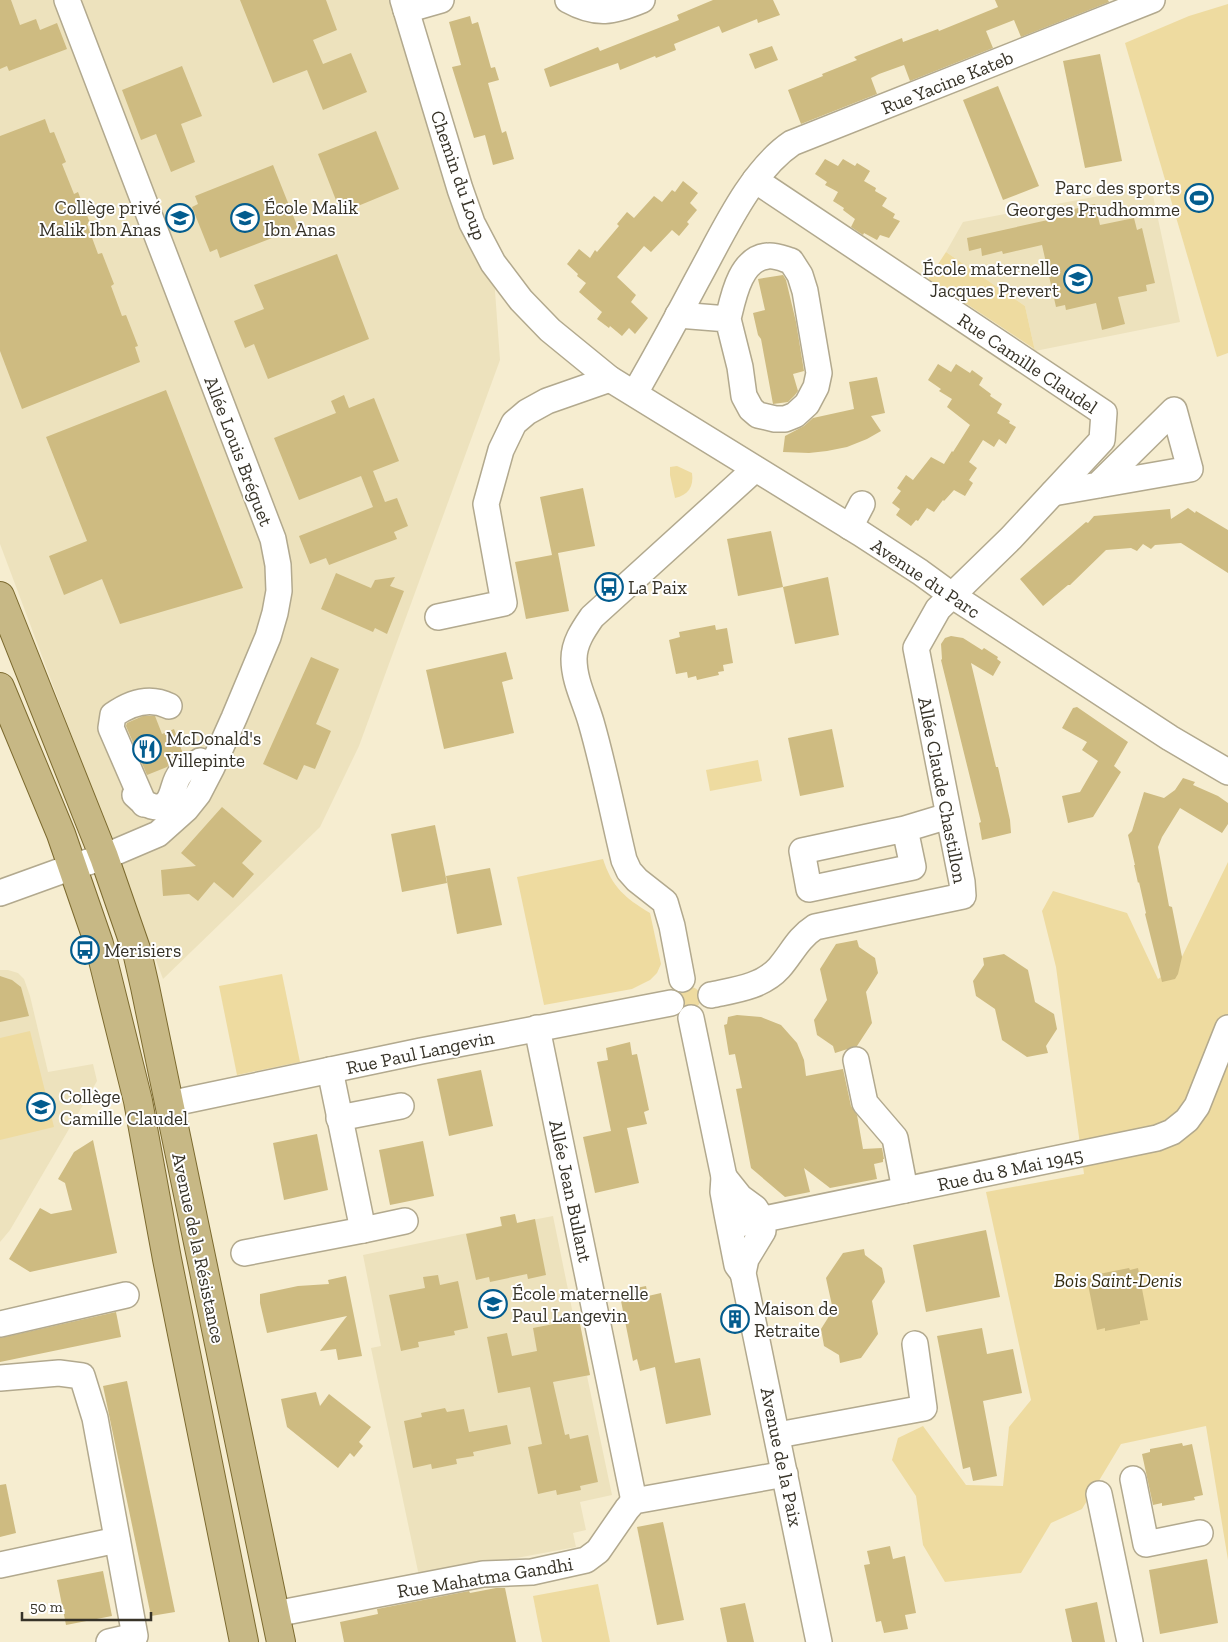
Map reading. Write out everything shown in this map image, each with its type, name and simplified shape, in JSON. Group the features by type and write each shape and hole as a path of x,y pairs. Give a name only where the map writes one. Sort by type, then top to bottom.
{"main road":[{"name":"Avenue de la Résistance","path":"0,596 104,858 136,952 145,987 281,1642"},
{"name":"Avenue de la Résistance","path":"0,688 61,834 99,944 138,1101 166,1253 244,1642"}],"street":[{"name":"Allée Louis Bréguet","path":"0,893 72,867 104,858 158,834 186,809 198,794 200,759 268,636 275,613 278,590 278,565 272,539 67,0"},
{"path":"405,5 441,0"},
{"path":"568,0 591,10 604,12 619,9 642,0"},
{"name":"Rue Yacine Kateb","path":"755,180 784,148 792,143 1152,0"},
{"name":"Chemin du Loup","path":"405,5 460,189 472,223 493,263 521,300 550,330 623,386"},
{"path":"438,616 504,603 486,504 501,450 514,423 527,412 547,401 623,386 678,315 731,218 755,180"},
{"name":"Rue Camille Claudel","path":"755,180 1104,413 1102,440 1011,538 953,596"},
{"path":"769,256 791,261 800,275 805,291 819,373 816,387 807,404 795,416 775,419 758,415 751,409 744,396 740,367 728,319 736,285 744,271 758,258 769,256"},
{"path":"678,315 728,319"},
{"name":"Avenue du Parc","path":"623,386 850,527 928,565 953,596 1170,738 1228,772"},
{"path":"682,980 672,926 665,902 637,880 629,871 624,860 591,722 578,684 574,660 575,650 582,630 592,617 760,472"},
{"path":"1053,493 1098,485"},
{"path":"850,527 862,504"},
{"name":"Allée Claude Chastillon","path":"710,995 751,985 766,978 778,969 805,933 815,927 963,896 962,882 916,648 938,609 953,596"},
{"path":"169,706 160,701 147,700 123,708 113,715 111,728 139,800 154,808 164,805 170,800 178,776 200,759"},
{"path":"906,829 948,816"},
{"path":"689,978 697,978 708,988 710,995 708,1009 703,1014 691,1018 681,1016 676,1012 671,1003 671,992 674,987 682,980 689,978"},
{"name":"Rue Paul Langevin","path":"169,1104 537,1028 671,1003"},
{"name":"Avenue de la Paix","path":"691,1018 724,1177 722,1192 737,1265 743,1273 778,1435 819,1642"},
{"name":"Allée Jean Bullant","path":"537,1028 634,1501"},
{"name":"Rue du 8 Mai 1945","path":"730,1226 1147,1140 1172,1132 1188,1120 1196,1106 1228,1028"},
{"path":"856,1060 865,1103 895,1138 905,1190"},
{"path":"330,1070 363,1230"},
{"path":"340,1118 402,1106"},
{"name":"Avenue de la Paix","path":"724,1177 740,1198 755,1208 762,1219"},
{"path":"743,1273 746,1260 763,1231 762,1219"},
{"path":"244,1253 405,1221"},
{"path":"0,1324 126,1295"},
{"path":"778,1435 924,1408 915,1344"},
{"path":"0,1378 59,1373 82,1376 95,1418 135,1636 109,1642"},
{"path":"634,1501 785,1474"},
{"path":"1133,1479 1146,1544"},
{"path":"1099,1494 1130,1642"},
{"name":"Rue Mahatma Gandhi","path":"275,1614 483,1574 532,1572 586,1560 598,1552 634,1501"},
{"path":"1111,1551 1200,1533"},
{"path":"0,1565 117,1540"}],"shaded area":[{"path":"0,0 403,0 493,263 500,360 359,746 320,827 163,979 0,544"},
{"name":"École maternelle Jacques Prevert","path":"1151,186 1180,322 1035,351 1025,306 946,252 963,222"},
{"name":"Collège Camille Claudel","path":"0,970 18,973 24,979 30,996 48,1072 93,1064 97,1081 10,1230 0,1242"},
{"path":"515,1214 517,1223 553,1216 574,1319 579,1319 590,1375 587,1376 612,1495 580,1502 586,1530 573,1533 576,1547 419,1576 371,1348 381,1346 363,1255 501,1226 500,1217"}],"green space":[{"name":"Parc des sports Georges Prudhomme","path":"1228,4 1228,353 1217,357 1125,43 1189,16"},
{"path":"946,252 1025,306 1035,351 932,281 927,281"},
{"path":"677,466 692,473 692,482 687,492 675,498 670,467"},
{"path":"758,760 762,781 710,791 706,770"},
{"path":"603,859 620,891 650,913 661,964 657,973 650,980 632,989 544,1005 517,877"},
{"name":"Bois Saint-Denis","path":"1228,862 1228,1560 1206,1426 1121,1444 1082,1509 1051,1523 1021,1573 945,1582 923,1545 916,1496 892,1460 898,1438 923,1426 966,1485 1003,1486 1009,1427 1031,1400 986,1192 1084,1174 1056,967 1042,911 1053,891 1127,913 1158,979 1177,967"},
{"path":"282,974 300,1062 237,1075 219,986"},
{"path":"690,987 698,990 701,998 698,1006 690,1009 682,1006 679,998 682,990"},
{"path":"30,1031 54,1127 0,1140 0,1038"},
{"path":"598,1584 610,1642 542,1642 533,1596"}],"building":[{"path":"0,0 11,0 20,25 36,19 40,30 57,23 67,49 9,71 7,66 0,69"},
{"path":"240,0 326,0 337,30 313,40 323,64 351,53 367,92 323,110 307,70 273,83"},
{"path":"713,0 773,0 780,15 758,23 757,19 722,33 719,26 674,44 676,50 656,58 655,56 620,70 618,63 550,87 544,69 598,47 600,51 679,20 677,15"},
{"path":"995,0 1108,0 1109,2 1021,37 1014,20 986,31 993,48 910,81 904,65 879,74 871,78 877,94 801,124 788,90 857,60 854,57 902,38 903,42 938,29 939,31 998,7"},
{"path":"470,16 472,24 478,22 491,68 495,67 499,80 488,83 502,133 506,131 514,159 493,165 485,135 474,138 452,67 461,65 449,22"},
{"path":"772,46 778,60 755,69 749,54"},
{"path":"1100,54 1122,161 1085,168 1063,61"},
{"path":"182,66 202,116 181,124 195,162 171,172 156,134 141,140 122,90"},
{"path":"998,86 1039,186 1003,200 963,100"},
{"path":"45,119 50,133 54,132 66,162 62,164 74,194 78,192 90,223 87,224 98,254 102,253 114,284 111,286 122,316 126,315 138,346 135,347 140,362 22,409 0,351 0,136"},
{"path":"376,131 399,189 341,213 318,154"},
{"path":"825,159 838,166 843,159 855,166 857,163 870,171 864,181 876,188 875,191 887,198 882,206 895,214 893,218 900,221 889,238 880,235 877,240 864,233 863,235 851,227 855,219 843,210 844,208 833,201 838,192 825,185 827,182 815,174"},
{"name":"École Malik Ibn Anas","path":"273,165 298,228 220,258 217,249 210,252 192,207 198,204 195,196"},
{"path":"683,181 698,193 690,203 697,210 687,222 689,224 679,236 672,230 651,252 644,246 617,277 636,295 631,302 648,318 635,334 629,328 622,336 610,326 609,328 597,319 602,312 579,292 586,283 567,264 579,249 590,258 595,250 597,252 619,226 617,224 627,212 634,218 654,196 662,202 672,190 675,192"},
{"path":"1095,204 1100,225 1134,218 1137,230 1142,228 1155,283 1146,285 1147,291 1118,297 1125,324 1102,330 1096,303 1066,310 1065,305 1056,307 1042,245 1003,254 1002,251 982,256 981,248 969,251 967,238 1075,214 1074,209"},
{"path":"337,254 369,339 268,379 254,344 245,348 234,321 264,309 254,285"},
{"path":"783,275 786,280 796,322 804,371 793,374 798,391 795,395 788,402 773,404 761,339 758,335 753,313 765,310 758,279"},
{"path":"938,364 951,372 956,364 970,373 972,370 983,378 979,385 1002,404 997,413 1016,427 1006,444 999,439 994,447 983,440 969,462 977,468 969,480 973,483 965,496 954,490 934,512 927,508 918,521 916,520 911,526 896,515 900,509 892,503 901,491 897,488 906,475 913,480 931,457 944,464 970,425 947,407 952,399 939,391 941,389 928,380"},
{"path":"877,377 885,413 871,416 881,431 847,447 809,453 783,452 785,436 804,426 813,418 854,409 849,382"},
{"path":"166,390 243,588 120,624 102,579 64,595 49,556 87,541 46,437"},
{"path":"344,395 349,408 374,398 399,461 373,471 385,502 397,498 408,526 394,532 397,539 329,565 326,558 310,564 299,536 373,507 361,476 299,500 274,438 336,413 331,401"},
{"path":"583,488 595,546 558,553 569,611 526,619 515,562 552,555 540,497"},
{"path":"1188,508 1228,530 1228,573 1181,543 1155,545 1151,549 1143,544 1137,551 1131,548 1106,550 1070,585 1043,606 1020,579 1094,516 1170,509 1171,519"},
{"path":"771,531 783,587 738,596 727,539"},
{"path":"336,573 371,588 375,580 395,577 390,586 404,591 387,634 375,628 373,632 321,609"},
{"path":"828,577 839,635 795,644 783,587"},
{"path":"715,625 716,630 727,628 733,663 723,665 724,671 718,672 719,675 697,680 696,676 688,678 687,672 676,674 669,640 680,637 679,632"},
{"path":"951,636 963,638 982,650 984,648 998,657 997,659 1001,662 993,676 971,663 996,767 998,767 1010,820 1011,833 982,840 979,823 981,822 941,660 941,644 945,638"},
{"path":"506,652 513,679 502,682 514,733 444,749 426,670"},
{"path":"311,657 339,669 316,724 331,731 315,769 304,765 297,780 263,764"},
{"path":"1077,707 1128,742 1114,766 1121,772 1093,817 1068,823 1062,796 1080,792 1098,761 1082,750 1087,742 1062,728 1073,708"},
{"name":"McDonald's Villepinte","path":"143,716 155,716 162,734 174,729 183,754 167,767 147,775 126,726 127,723"},
{"path":"832,729 844,787 800,796 788,738"},
{"path":"1183,778 1195,782 1193,785 1218,796 1228,803 1228,824 1222,833 1180,808 1162,837 1158,847 1169,906 1172,907 1182,957 1175,979 1162,982 1128,835 1132,831 1144,792 1164,798 1175,790"},
{"path":"222,807 262,841 242,863 254,874 233,898 214,882 198,901 189,894 163,896 161,870 196,866 181,853"},
{"path":"435,825 447,883 402,892 391,834"},
{"path":"490,868 502,925 457,934 446,876"},
{"path":"857,940 859,947 875,958 878,973 866,992 872,1023 857,1046 835,1053 833,1046 817,1035 814,1020 827,1000 820,969 836,944"},
{"path":"1004,954 1028,970 1035,1002 1054,1014 1057,1029 1046,1046 1048,1053 1027,1057 1002,1040 995,1009 976,996 973,981 984,965 983,958"},
{"path":"0,976 12,980 21,987 29,1016 0,1022"},
{"path":"737,1015 761,1017 781,1025 797,1043 804,1060 806,1076 843,1069 851,1106 857,1115 863,1149 882,1148 883,1162 874,1164 877,1179 830,1188 804,1168 810,1192 785,1197 751,1168 736,1089 742,1088 735,1054 729,1055 724,1025 727,1024 728,1017"},
{"path":"630,1042 632,1055 637,1054 649,1110 644,1112 647,1124 627,1128 639,1183 595,1193 583,1137 611,1131 597,1062 608,1060 606,1048"},
{"path":"481,1070 493,1126 449,1136 437,1079"},
{"path":"317,1134 328,1190 284,1200 273,1143"},
{"path":"93,1140 117,1253 30,1272 9,1259 40,1208 51,1214 72,1210 65,1183 58,1179 74,1152"},
{"path":"423,1141 434,1196 390,1205 379,1150"},
{"path":"515,1214 517,1223 535,1219 546,1275 528,1279 527,1274 490,1282 489,1277 476,1280 466,1234 502,1226 500,1217"},
{"path":"986,1230 1000,1297 926,1312 913,1245"},
{"path":"864,1249 865,1255 882,1268 885,1282 872,1301 878,1334 861,1358 840,1363 839,1355 824,1346 821,1329 833,1310 826,1278 843,1253"},
{"path":"1129,1268 1130,1270 1138,1268 1148,1320 1140,1321 1140,1324 1105,1331 1105,1328 1097,1330 1087,1279 1095,1278 1094,1275"},
{"path":"438,1275 440,1285 458,1281 468,1328 454,1331 455,1335 418,1342 419,1347 401,1351 389,1295 425,1288 423,1277"},
{"path":"346,1276 362,1356 338,1360 336,1349 320,1351 347,1316 267,1333 260,1303 260,1294 298,1286 329,1284 328,1280"},
{"path":"646,1286 648,1296 661,1293 675,1363 700,1358 711,1415 666,1424 655,1367 640,1371 637,1359 633,1361 621,1301 633,1299 631,1289"},
{"path":"116,1312 121,1337 0,1362 0,1338"},
{"path":"579,1319 590,1375 553,1382 565,1435 569,1434 570,1439 588,1435 598,1482 580,1486 581,1490 557,1495 556,1490 538,1494 528,1447 542,1444 530,1387 498,1393 487,1337 507,1333 512,1356 537,1351 533,1328"},
{"path":"982,1328 987,1354 1013,1349 1022,1393 983,1401 997,1476 973,1481 970,1467 963,1469 937,1336"},
{"path":"127,1381 175,1612 151,1616 103,1386"},
{"path":"316,1392 320,1406 329,1394 371,1427 359,1442 363,1446 354,1457 350,1453 338,1468 287,1427 281,1399"},
{"path":"445,1408 447,1412 464,1409 469,1432 507,1425 511,1444 473,1452 474,1456 456,1459 457,1464 432,1469 431,1464 413,1468 404,1421 422,1417 421,1413"},
{"path":"1182,1443 1183,1446 1192,1444 1203,1495 1194,1497 1195,1500 1162,1506 1162,1503 1153,1505 1142,1454 1150,1452 1150,1449"},
{"path":"6,1484 16,1533 0,1537 0,1485"},
{"path":"663,1522 684,1620 657,1625 637,1527"},
{"path":"890,1546 893,1559 905,1556 916,1613 905,1615 908,1629 884,1633 881,1621 876,1622 864,1565 870,1564 867,1551"},
{"path":"1207,1559 1218,1623 1160,1634 1149,1570"},
{"path":"103,1571 112,1616 66,1625 57,1580"},
{"path":"505,1588 516,1642 344,1642 340,1622 378,1614 377,1609 469,1591 470,1593"},
{"path":"1097,1602 1105,1642 1072,1642 1065,1609"},
{"path":"745,1603 754,1642 727,1642 720,1608"}],"place":[{"name":"Parc des sports Georges Prudhomme","path":"1199,198"},
{"name":"Collège privé Malik Ibn Anas","path":"180,218"},
{"name":"École Malik Ibn Anas","path":"245,218"},
{"name":"École maternelle Jacques Prevert","path":"1078,279"},
{"name":"La Paix","path":"609,587"},
{"name":"McDonald's Villepinte","path":"147,749"},
{"name":"Merisiers","path":"85,950"},
{"name":"Collège Camille Claudel","path":"41,1107"},
{"name":"École maternelle Paul Langevin","path":"493,1304"},
{"name":"Maison de Retraite","path":"735,1319"}]}
